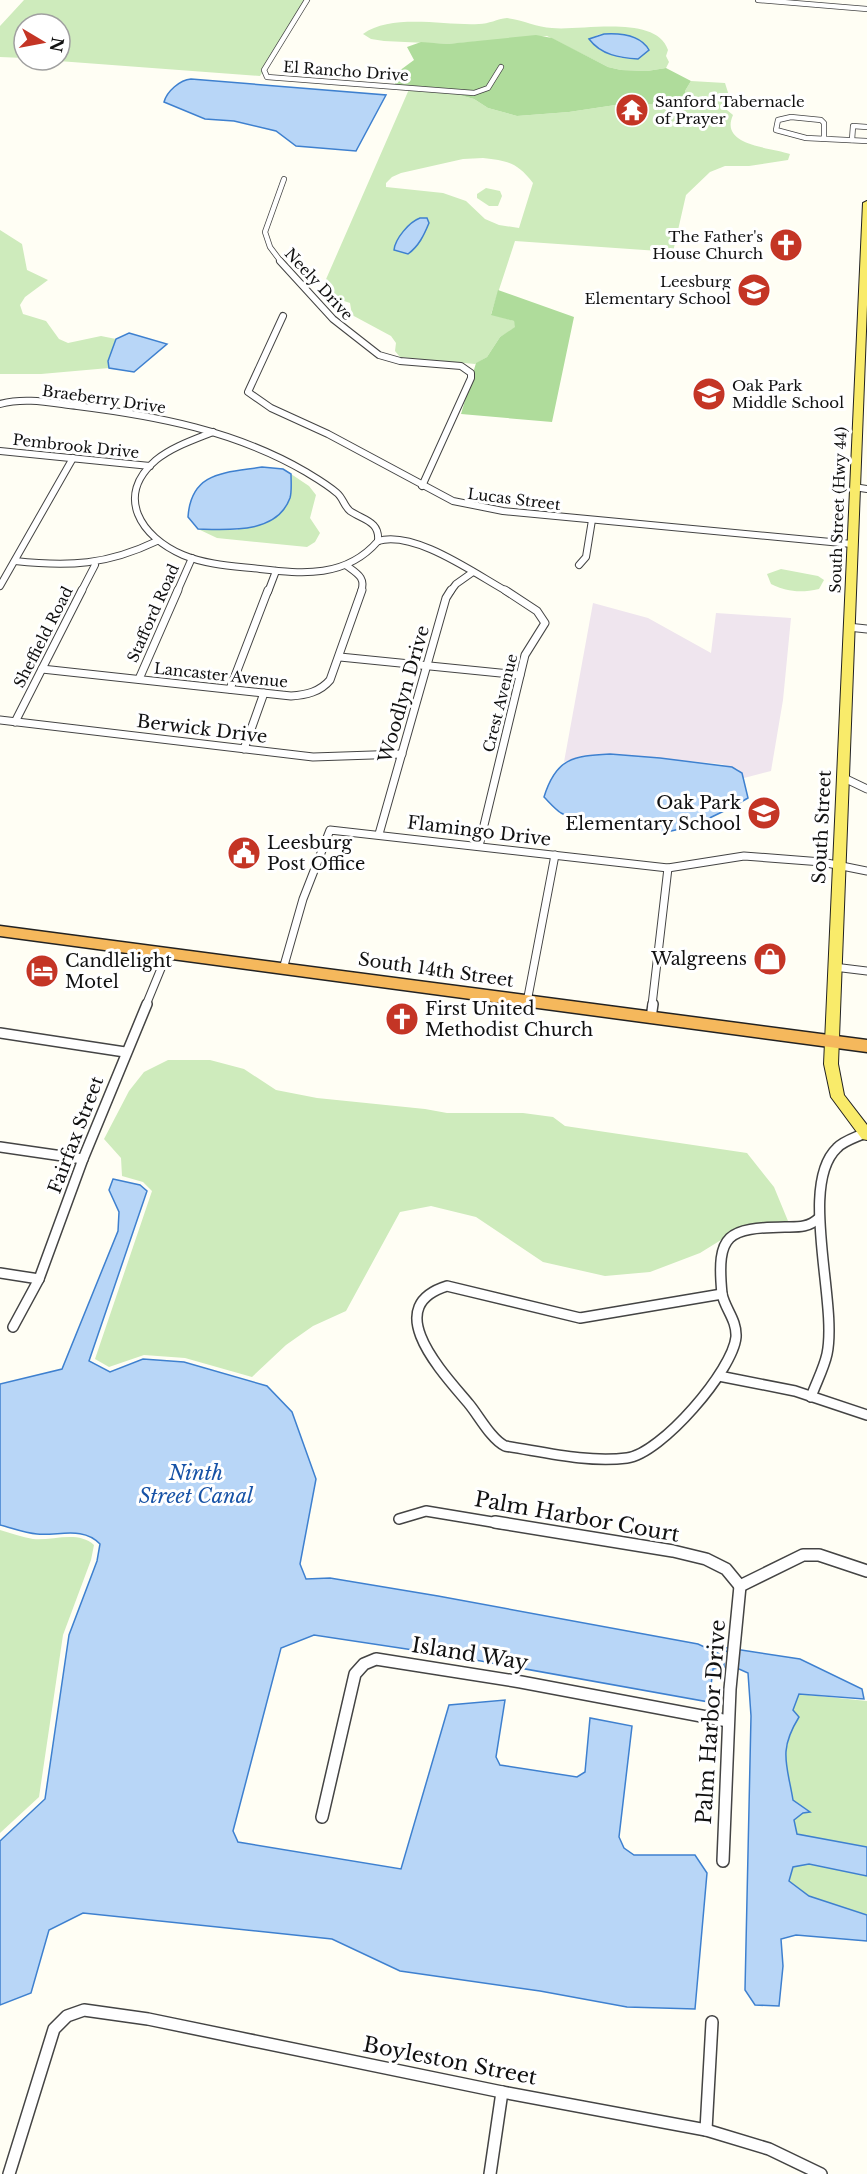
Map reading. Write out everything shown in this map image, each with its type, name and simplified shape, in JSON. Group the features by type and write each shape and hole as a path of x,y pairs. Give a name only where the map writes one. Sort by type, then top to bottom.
{"highway":[{"name":"South 14th Street","path":"0,931 867,1046"}],"main road":[{"path":"866,227 867,203"},
{"name":"South Street (Hwy 44)","path":"849,621 866,227"},
{"name":"South Street","path":"849,621 831,1042 832,1076 838,1097 866,1134"}],"street":[{"name":"El Rancho Drive","path":"307,0 264,70 267,76 474,93 488,88 501,68"},
{"path":"758,0 867,9"},
{"path":"824,138 824,123 821,120 791,117 778,120 776,130 784,135 824,138 867,141"},
{"path":"852,140 853,126 867,127"},
{"name":"Neely Drive","path":"284,179 279,199 266,228 267,241 278,260 333,319 380,355 400,361 460,366 471,373 471,378 422,486"},
{"name":"Lucas Street","path":"283,316 248,392 270,408 328,434 453,501 474,507 592,520 852,544"},
{"name":"Braeberry Drive","path":"0,404 28,401 118,410 173,420 248,444 337,493 348,509 376,526 379,532 378,540"},
{"path":"213,432 177,447 150,466 137,486 134,505 141,524 157,541 192,558 218,564 276,571 319,572 346,566 363,557 378,540"},
{"name":"Pembrook Drive","path":"0,451 150,466"},
{"path":"0,586 74,458"},
{"path":"854,487 867,489"},
{"path":"579,565 586,557 592,520"},
{"name":"Crest Avenue","path":"378,540 400,539 417,542 526,602 546,619 543,632 529,645 520,675 479,846"},
{"path":"15,561 57,565 95,565 131,554 157,541"},
{"name":"Stafford Road","path":"139,679 192,558"},
{"name":"Sheffield Road","path":"15,722 95,565"},
{"name":"Lancaster Avenue","path":"42,669 299,696 317,691 328,683 340,657 364,584 362,576 346,566"},
{"path":"230,689 276,571"},
{"name":"Woodlyn Drive","path":"380,834 446,598 453,587 473,572"},
{"path":"849,621 867,629"},
{"path":"340,657 520,675"},
{"path":"244,749 264,693"},
{"name":"Berwick Drive","path":"0,720 314,757 402,754"},
{"path":"842,777 867,789"},
{"name":"Flamingo Drive","path":"283,969 303,899 330,830 668,868 685,868 743,856 867,871"},
{"path":"527,1002 555,855"},
{"path":"651,1018 668,868"},
{"name":"Fairfax Street","path":"13,1327 39,1280 125,1052 166,954"},
{"path":"834,967 867,971"},
{"path":"0,1034 125,1052"},
{"path":"811,1397 827,1354 828,1337 827,1291 819,1218 820,1187 832,1153 844,1142 866,1134"},
{"path":"0,1147 83,1160"},
{"path":"722,1294 580,1318 468,1291 440,1287 425,1297 421,1303 417,1324 423,1344 434,1361 494,1438 505,1446 602,1458 630,1458 655,1446 719,1376 731,1357 736,1326 722,1294 724,1247 731,1234 751,1229 808,1226 819,1218"},
{"path":"0,1273 39,1280"},
{"path":"719,1376 769,1385 867,1415"},
{"name":"Palm Harbor Court","path":"399,1519 426,1511 673,1551 714,1562 726,1569 740,1586"},
{"path":"740,1586 803,1555 819,1555 867,1571"},
{"name":"Palm Harbor Drive","path":"723,1861 728,1721 740,1586"},
{"name":"Island Way","path":"322,1818 355,1674 363,1664 376,1659 521,1682 728,1721"},
{"name":"Boyleston Street","path":"9,2174 54,2029 67,2016 84,2010 148,2019 502,2092 706,2130 769,2149 821,2174"},
{"path":"706,2130 712,2022"},
{"path":"490,2174 502,2092"}],"shaded area":[{"path":"593,603 648,618 711,653 716,613 791,618 783,700 771,771 744,778 738,769 721,764 610,754 581,756 564,762"}],"green space":[{"path":"24,0 307,0 260,76 72,62 72,12 13,12"},
{"path":"12,13 12,58 0,57 0,26"},
{"path":"507,18 552,28 617,27 649,32 661,39 668,50 666,56 669,62 666,68 647,71 621,70 608,67 547,36 447,44 384,41 371,39 363,34 375,28 403,22 479,24","holes":["625,34 622,58 600,50 592,43 597,35"]},
{"path":"536,35 552,38 608,67 647,71 666,68 691,81 685,91 685,105 622,104 569,112 517,116 488,108 474,99 445,91 395,86 395,74 414,60 407,47 421,42 447,44"},
{"path":"691,81 725,83 730,99 722,106 733,115 731,125 733,133 749,144 790,154 788,160 749,166 725,166 710,172 686,195 673,252 515,241 491,314 514,321 516,327 500,337 487,357 475,364 400,357 395,351 396,343 391,336 352,315 350,303 320,293 410,87 445,91 474,99 488,108 517,116 569,112 622,104 684,105 685,91","holes":["483,158 511,164 522,171 533,183 519,228 499,225 485,219 466,201 443,193 386,187 386,183 392,177 401,173 463,159"]},
{"path":"486,188 500,191 502,196 498,206 489,206 477,198 477,194"},
{"path":"0,230 22,244 27,270 48,280 25,297 20,305 23,314 46,321 59,339 68,343 101,336 116,339 108,361 109,368 41,374 0,374"},
{"path":"498,290 574,317 552,422 461,414 476,363 487,357 500,337 515,327 514,321 491,315"},
{"path":"291,474 309,486 316,495 310,518 320,533 315,542 307,547 217,538 198,529 237,530 290,497"},
{"path":"781,569 818,576 824,580 819,589 800,591 783,589 771,584 767,574"},
{"path":"168,1060 210,1060 244,1069 276,1090 317,1098 447,1113 523,1113 553,1117 565,1126 747,1153 774,1187 788,1221 750,1228 721,1240 700,1253 650,1272 605,1276 543,1262 476,1217 431,1206 400,1212 346,1311 313,1326 286,1345 252,1377 185,1358 144,1355 109,1367 95,1359 152,1191 143,1182 122,1176 121,1158 104,1139 129,1091 144,1072"},
{"path":"0,1530 33,1539 80,1538 94,1545 91,1560 63,1635 39,1797 0,1833"},
{"path":"799,1694 867,1701 867,1847 797,1834 794,1820 803,1813 809,1813 793,1800 784,1757 792,1729 799,1717 793,1710"},
{"path":"809,1864 867,1876 867,1915 808,1896 789,1881 792,1867"}],"water":[{"path":"604,34 623,34 635,38 649,50 638,59 611,55 599,49 589,39"},
{"path":"191,79 386,95 356,151 296,146 276,131 234,121 205,119 164,102 174,87"},
{"path":"420,218 427,218 429,223 415,247 408,254 394,250 403,231"},
{"path":"129,333 167,344 134,372 109,368 108,361 116,339"},
{"path":"262,467 283,469 291,474 290,498 284,510 274,518 251,527 224,530 198,529 188,517 191,502 203,483 223,473"},
{"path":"610,754 732,767 742,773 748,798 721,813 680,829 648,831 570,816 561,813 544,797 554,774 560,767 576,758"},
{"name":"Ninth Street Canal","path":"113,1179 140,1185 147,1191 89,1361 110,1372 143,1359 184,1362 267,1386 292,1412 316,1479 300,1564 306,1579 330,1578 438,1596 698,1644 724,1656 724,1667 713,1669 709,1702 453,1656 314,1635 281,1648 233,1831 238,1842 401,1869 449,1705 505,1700 496,1757 500,1765 577,1777 585,1772 590,1718 632,1726 619,1837 624,1848 634,1855 695,1855 707,1873 695,2009 627,2007 540,1991 400,1971 332,1939 83,1913 49,1930 31,1993 0,2005 0,1841 45,1799 69,1635 97,1561 100,1544 93,1538 78,1533 37,1534 0,1525 0,1384 62,1369 118,1231 119,1212 109,1190"},
{"path":"715,1646 800,1659 862,1689 864,1699 799,1694 793,1710 799,1717 788,1739 786,1758 793,1800 810,1812 803,1813 794,1820 797,1834 867,1847 867,1876 809,1864 793,1867 789,1881 809,1896 867,1915 867,1941 796,1935 781,1939 783,1966 779,2006 755,2005 745,1990 751,1716 748,1673 730,1665 728,1652"}],"place":[{"name":"Sanford Tabernacle of Prayer","path":"632,110"},
{"name":"The Father's House Church","path":"786,245"},
{"name":"Leesburg Elementary School","path":"754,290"},
{"name":"Oak Park Middle School","path":"709,394"},
{"name":"Oak Park Elementary School","path":"764,813"},
{"name":"Leesburg Post Office","path":"244,853"},
{"name":"Walgreens","path":"770,959"},
{"name":"Candlelight Motel","path":"42,971"},
{"name":"First United Methodist Church","path":"402,1019"}]}
